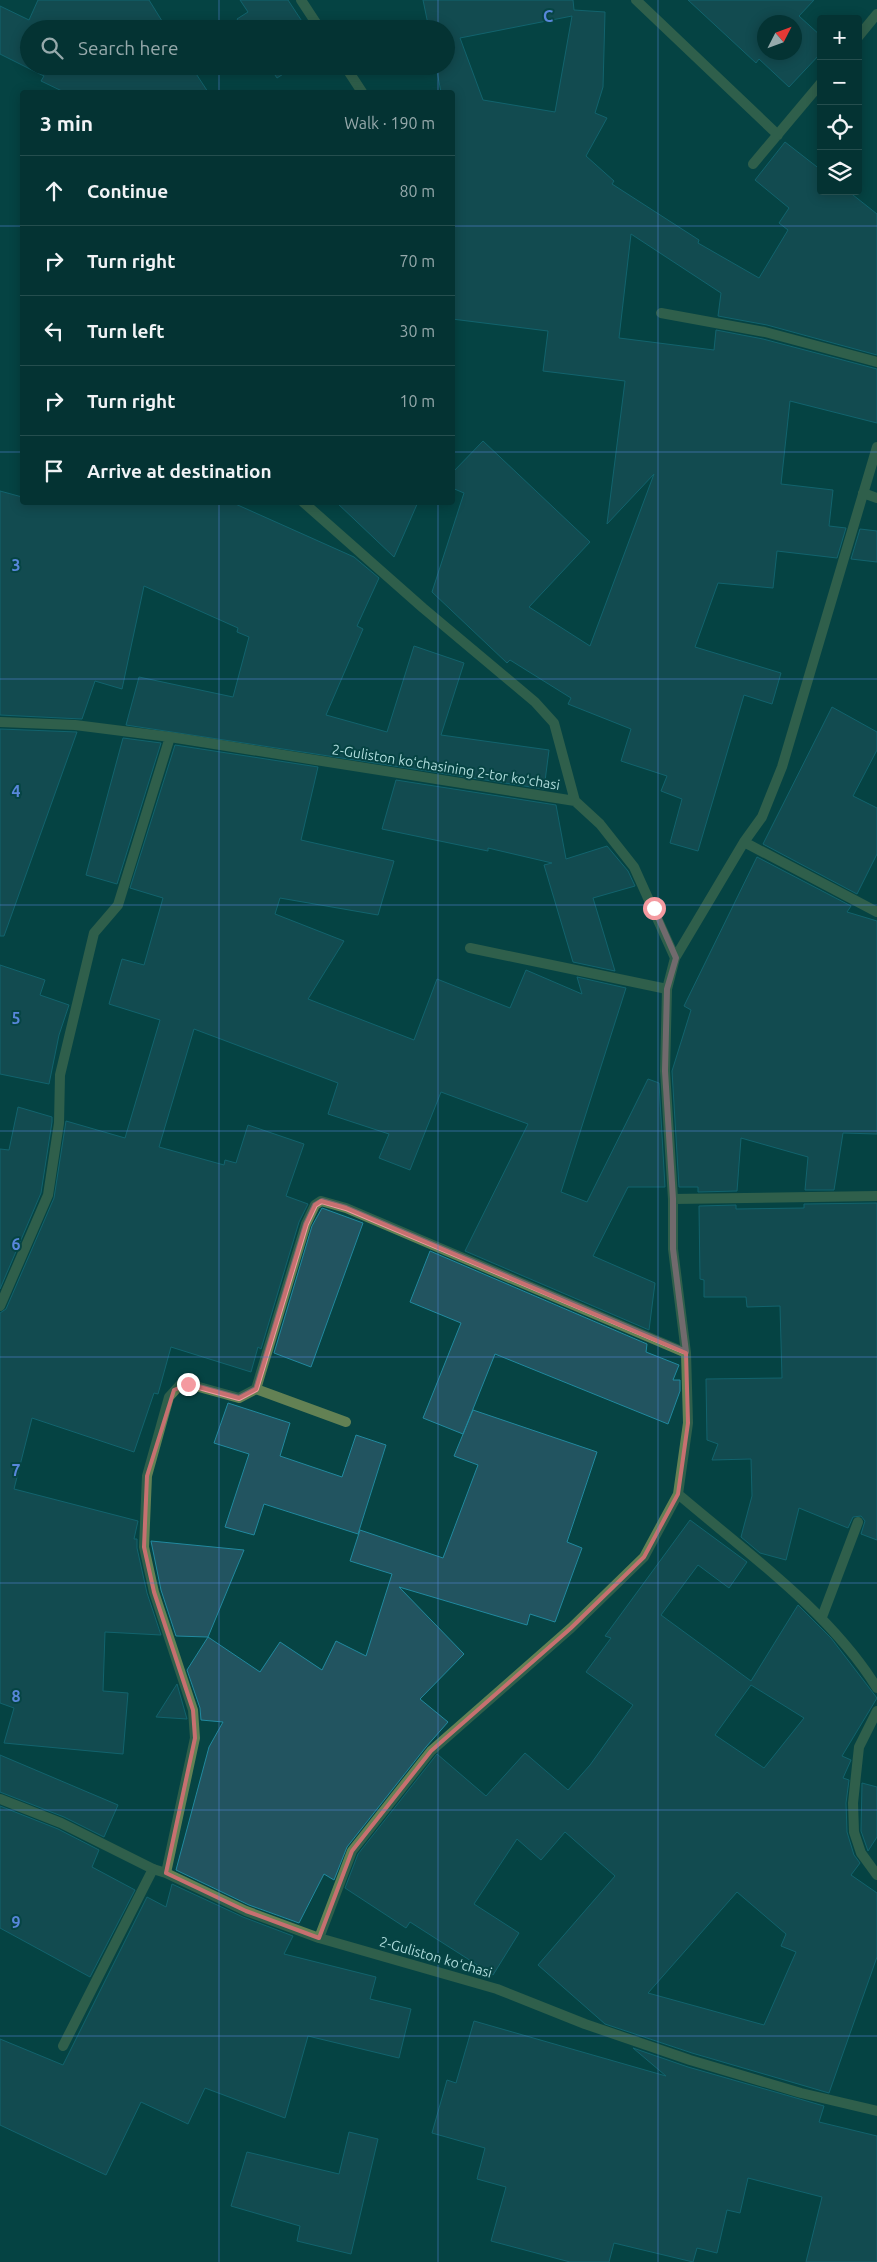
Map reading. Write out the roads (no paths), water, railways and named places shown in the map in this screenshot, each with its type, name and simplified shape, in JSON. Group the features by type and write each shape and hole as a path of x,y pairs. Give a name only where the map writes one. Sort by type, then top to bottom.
{"street":[{"path":"301,0 314,20"},
{"path":"636,0 778,135"},
{"path":"862,32 877,14"},
{"path":"350,75 361,90"},
{"path":"753,164 817,88"},
{"path":"660,313 765,332 877,362"},
{"path":"319,1938 352,1851 431,1751 571,1628 644,1557 678,1494 688,1423 686,1352 673,1249 673,1199 665,1071 667,989 676,958 744,842 762,817 782,767 877,447"},
{"path":"863,493 877,498"},
{"name":"2-Guliston koʻchasining 2-tor koʻchasi","path":"0,722 76,725 170,737 575,801 554,723 542,709 306,505"},
{"path":"0,1306 48,1194 59,1123 60,1074 94,933 118,905 170,737"},
{"path":"575,801 600,824 634,867 676,958"},
{"path":"744,842 877,912"},
{"path":"470,948 667,989"},
{"path":"673,1199 877,1196"},
{"path":"166,1873 195,1738 193,1710 154,1592 144,1547 147,1476 170,1397 174,1390 188,1384 239,1398 256,1389 306,1224 315,1205 322,1201 355,1212 686,1352"},
{"path":"256,1389 346,1422"},
{"path":"678,1494 822,1618 861,1662 877,1688"},
{"path":"822,1618 858,1522"},
{"path":"877,1711 859,1747 853,1803 854,1832 861,1852 877,1875"},
{"name":"2-Guliston koʻchasi","path":"0,1799 61,1823 152,1869 166,1873 246,1911 319,1938 497,1989 585,2024 690,2060 801,2093 877,2111"},
{"path":"62,2046 152,1869"}]}
